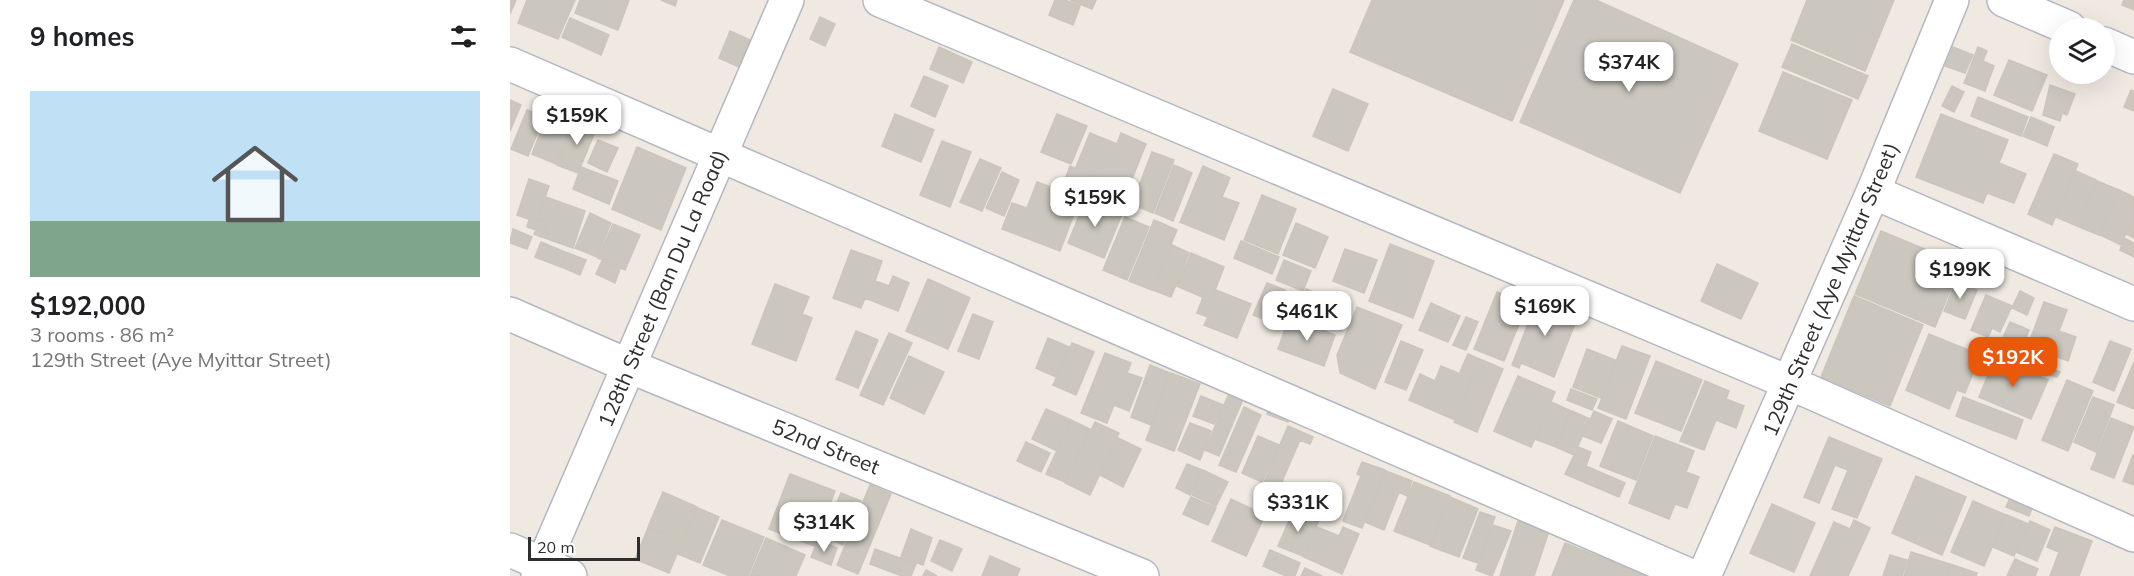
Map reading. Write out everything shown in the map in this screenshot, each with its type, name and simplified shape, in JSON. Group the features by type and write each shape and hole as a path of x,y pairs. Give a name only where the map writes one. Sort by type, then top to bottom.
{"street":[{"name":"128th Street (Ban Du La Road)","path":"550,572 629,366 787,0"},
{"path":"880,0 1790,383 2134,535"},
{"name":"129th Street (Aye Myittar Street)","path":"1704,576 1873,192 1952,0"},
{"path":"2004,0 2049,19"},
{"path":"2115,49 2134,57"},
{"path":"510,64 1691,576"},
{"path":"1873,192 2134,304"},
{"name":"52nd Street","path":"510,314 629,366 1142,576"},
{"path":"510,550 550,572"}],"building":[{"path":"510,0 516,0 510,14"},
{"path":"527,0 575,0 558,39 518,23"},
{"path":"580,0 629,0 618,30 575,13"},
{"path":"661,0 677,0 675,6"},
{"path":"1055,0 1065,0 1080,6 1073,25 1049,15"},
{"path":"1070,0 1096,0 1092,9"},
{"path":"1372,0 1564,0 1512,121 1350,52"},
{"path":"1574,0 1596,0 1738,64 1680,193 1520,122"},
{"path":"1807,0 1894,0 1865,71 1791,40"},
{"path":"2124,0 2134,0 2134,10 2122,5"},
{"path":"820,17 835,24 825,46 810,39"},
{"path":"570,18 609,35 601,55 562,37"},
{"path":"730,31 750,40 739,67 719,58"},
{"path":"1792,44 1868,76 1858,99 1782,67"},
{"path":"939,47 972,62 963,83 930,69"},
{"path":"1953,47 1973,55 1965,73 1945,66"},
{"path":"1978,47 1987,51 1983,61 1994,66 1985,91 1964,83"},
{"path":"2009,60 2047,75 2032,111 1994,95"},
{"path":"1783,72 1852,100 1827,159 1759,131"},
{"path":"924,76 948,86 935,117 911,106"},
{"path":"2050,85 2075,94 2067,115 2062,113 2060,121 2043,115"},
{"path":"1952,86 1964,92 1954,112 1942,106"},
{"path":"1333,89 1368,104 1348,151 1313,136"},
{"path":"2131,90 2134,91 2134,111 2124,107"},
{"path":"1978,97 2028,117 2021,136 1971,116"},
{"path":"510,100 521,105 510,131"},
{"path":"527,110 544,117 528,156 511,149"},
{"path":"895,114 934,130 921,162 882,146"},
{"path":"1057,114 1087,126 1071,164 1041,152"},
{"path":"1941,114 2008,140 1999,163 2026,174 2014,203 1987,193 1983,203 1916,177"},
{"path":"2031,117 2054,127 2047,146 2023,136"},
{"path":"576,118 597,127 578,173 557,165"},
{"path":"545,120 570,129 556,164 532,154"},
{"path":"1090,133 1117,144 1121,133 1146,144 1128,189 1076,167"},
{"path":"598,140 618,148 607,172 588,163"},
{"path":"942,141 971,152 950,207 920,195"},
{"path":"637,147 686,168 661,230 612,209"},
{"path":"1152,152 1174,160 1153,213 1132,204"},
{"path":"2054,154 2078,164 2052,225 2028,214"},
{"path":"980,159 1001,168 982,211 960,202"},
{"path":"1174,165 1192,173 1173,221 1155,213"},
{"path":"1070,166 1105,181 1098,199 1063,185"},
{"path":"1203,166 1230,178 1222,197 1239,203 1224,240 1180,222"},
{"path":"581,167 618,181 609,204 573,189"},
{"path":"2076,171 2096,180 2077,226 2056,217"},
{"path":"1002,172 1019,180 1004,216 986,208"},
{"path":"529,179 549,186 537,222 517,215"},
{"path":"1106,181 1129,190 1121,208 1099,199"},
{"path":"2097,181 2119,190 2099,235 2077,226"},
{"path":"1037,182 1080,198 1060,251 1002,229 1012,203 1027,208"},
{"path":"2119,190 2134,197 2134,215 2121,245 2100,235"},
{"path":"1262,195 1296,209 1278,254 1244,240"},
{"path":"546,197 585,211 573,248 542,237 547,222 538,219"},
{"path":"1086,199 1122,214 1104,258 1068,243"},
{"path":"590,213 611,223 597,257 575,248"},
{"path":"2134,216 2134,238 2126,234"},
{"path":"1125,217 1149,227 1127,280 1103,270"},
{"path":"538,219 547,222 541,237 534,234 536,230 527,227 529,220 537,222"},
{"path":"1154,220 1177,230 1152,290 1129,281"},
{"path":"1296,223 1328,237 1315,268 1283,255"},
{"path":"613,224 640,235 625,270 598,258"},
{"path":"513,229 532,237 527,249 510,243"},
{"path":"1881,231 1961,264 1935,327 1855,294"},
{"path":"2124,238 2134,243 2134,257 2120,250"},
{"path":"1241,241 1279,257 1272,274 1234,258"},
{"path":"541,242 567,253 561,267 535,257"},
{"path":"1390,244 1434,261 1413,318 1369,301"},
{"path":"1172,245 1189,253 1171,297 1153,290"},
{"path":"1345,249 1377,260 1364,293 1333,281"},
{"path":"851,250 882,261 875,281 889,286 893,276 909,283 898,311 865,298 861,308 833,298"},
{"path":"568,253 586,260 580,275 562,267"},
{"path":"1191,253 1224,267 1211,301 1177,286"},
{"path":"1284,260 1311,271 1303,291 1276,280"},
{"path":"602,261 620,269 615,283 596,274"},
{"path":"1717,264 1758,283 1741,319 1701,301"},
{"path":"928,279 970,298 948,349 906,331"},
{"path":"1956,281 1977,290 1965,319 1944,311"},
{"path":"1267,283 1285,290 1271,322 1253,315"},
{"path":"775,284 809,297 802,314 812,318 796,361 752,344"},
{"path":"1306,289 1320,295 1310,320 1296,314"},
{"path":"1216,290 1251,304 1237,338 1204,325 1208,317 1197,313 1203,297 1211,301"},
{"path":"1541,290 1561,298 1555,312 1576,321 1554,377 1521,363 1519,368 1512,365"},
{"path":"2020,291 2034,298 2027,315 2012,308"},
{"path":"1497,292 1527,304 1504,361 1474,349"},
{"path":"1986,295 2012,306 2000,332 1992,328 1988,337 1971,330"},
{"path":"1854,296 1923,325 1890,406 1821,377"},
{"path":"1321,297 1350,309 1341,330 1313,318"},
{"path":"2044,302 2067,310 2059,331 2076,337 2068,361 2055,356 2050,368 2060,372 2057,377 2021,365"},
{"path":"1431,303 1460,316 1448,342 1419,330"},
{"path":"1357,307 1402,325 1375,389 1340,373 1337,355"},
{"path":"973,314 993,322 979,359 958,351"},
{"path":"1466,317 1478,322 1466,350 1453,345"},
{"path":"1289,318 1335,335 1324,366 1278,349"},
{"path":"2010,322 2029,330 2017,359 1997,351"},
{"path":"856,331 878,340 858,388 836,379"},
{"path":"889,333 912,343 883,405 860,395"},
{"path":"1929,334 1973,352 1967,365 1975,368 1965,393 1957,390 1949,409 1906,390"},
{"path":"1048,338 1069,347 1056,377 1036,368"},
{"path":"1401,341 1423,350 1406,390 1385,382"},
{"path":"2110,341 2131,349 2114,391 2093,382"},
{"path":"1072,343 1094,352 1076,395 1053,385"},
{"path":"1622,346 1650,356 1626,419 1598,408"},
{"path":"1587,349 1615,360 1601,398 1573,387"},
{"path":"1105,353 1131,363 1127,373 1142,378 1129,411 1114,405 1107,423 1081,413"},
{"path":"1468,354 1503,369 1477,432 1454,422 1473,378 1460,372"},
{"path":"909,356 944,372 924,414 890,398"},
{"path":"1995,358 2048,380 2031,419 1979,397"},
{"path":"1656,361 1702,380 1681,431 1635,413"},
{"path":"2134,362 2134,409 2117,402"},
{"path":"1150,365 1170,373 1151,425 1131,417"},
{"path":"1441,366 1472,379 1455,420 1409,400 1420,374 1435,381"},
{"path":"1171,373 1200,384 1174,451 1146,440"},
{"path":"1518,376 1555,392 1544,419 1506,403"},
{"path":"2067,380 2093,391 2068,451 2042,440"},
{"path":"1705,381 1729,391 1726,399 1744,406 1736,428 1716,420 1704,450 1680,441"},
{"path":"1571,389 1597,399 1592,410 1567,400"},
{"path":"1230,391 1244,397 1219,456 1205,450"},
{"path":"1201,396 1223,405 1214,424 1193,416"},
{"path":"1963,397 2023,420 2016,439 1956,416"},
{"path":"2093,397 2114,405 2096,452 2074,442"},
{"path":"1272,401 1292,409 1288,422 1267,414"},
{"path":"1551,402 1571,411 1556,447 1535,439"},
{"path":"1506,403 1544,419 1531,447 1494,431"},
{"path":"1244,407 1261,415 1236,472 1219,465"},
{"path":"1046,409 1071,420 1057,451 1032,439"},
{"path":"1572,411 1590,419 1574,455 1556,447"},
{"path":"1594,411 1612,419 1601,443 1583,436"},
{"path":"2111,418 2134,427 2114,478 2091,469"},
{"path":"1071,420 1090,429 1065,482 1046,474"},
{"path":"1618,421 1653,436 1636,480 1600,466"},
{"path":"1095,422 1119,433 1090,495 1065,483"},
{"path":"1190,423 1211,431 1200,460 1178,450"},
{"path":"1288,426 1313,437 1310,444 1300,440 1280,486 1290,490 1287,497 1262,487"},
{"path":"1258,436 1279,445 1262,482 1242,473"},
{"path":"1655,436 1694,451 1686,472 1699,477 1687,508 1675,504 1669,519 1629,503"},
{"path":"1829,437 1882,459 1857,518 1832,509 1848,470 1835,465 1819,503 1804,497"},
{"path":"1118,438 1141,449 1123,487 1100,475"},
{"path":"1026,442 1050,453 1041,472 1017,461"},
{"path":"1578,447 1591,452 1586,466 1625,483 1619,497 1565,474"},
{"path":"2134,455 2134,485 2123,481"},
{"path":"1362,462 1385,470 1362,528 1343,521 1361,476 1357,474"},
{"path":"1187,464 1202,470 1190,495 1176,488"},
{"path":"1203,470 1228,482 1216,506 1192,495"},
{"path":"1386,471 1412,481 1407,496 1399,492 1384,530 1365,522"},
{"path":"790,474 835,491 814,546 769,529"},
{"path":"1916,476 1966,497 1942,555 1892,533"},
{"path":"1414,482 1450,496 1430,545 1394,531"},
{"path":"870,485 891,494 858,574 837,565"},
{"path":"663,492 697,507 682,541 648,527"},
{"path":"841,493 861,501 843,545 823,536"},
{"path":"2012,493 2034,503 2029,516 2006,507"},
{"path":"1191,497 1216,508 1208,525 1183,514"},
{"path":"1450,497 1478,509 1459,557 1430,546"},
{"path":"1231,499 1265,515 1246,556 1212,541"},
{"path":"1973,501 2006,515 1984,566 1951,552"},
{"path":"1772,504 1815,523 1794,572 1750,553"},
{"path":"698,508 719,517 700,563 678,554"},
{"path":"1294,509 1319,520 1303,556 1278,546"},
{"path":"1480,512 1495,517 1478,563 1463,558"},
{"path":"2007,515 2028,524 2014,556 1993,547"},
{"path":"722,520 764,537 748,576 730,576 703,565"},
{"path":"1854,520 1870,528 1848,576 1810,576 1834,522 1850,529"},
{"path":"1518,521 1549,531 1534,576 1500,576"},
{"path":"2030,521 2050,530 2037,561 2016,552"},
{"path":"1493,525 1511,531 1492,576 1476,570"},
{"path":"1317,527 1339,536 1343,527 1359,534 1342,574 1304,557"},
{"path":"2055,527 2092,541 2079,576 2050,576 2059,552 2047,547"},
{"path":"648,528 682,542 669,573 635,559"},
{"path":"911,529 932,538 923,565 901,557"},
{"path":"766,538 805,555 796,576 750,576"},
{"path":"818,540 837,548 831,565 811,557"},
{"path":"940,540 962,549 952,571 931,561"},
{"path":"1565,543 1647,576 1552,576"},
{"path":"875,549 916,564 911,576 902,576 870,564"},
{"path":"1270,550 1300,563 1295,576 1286,576 1263,566"},
{"path":"1911,552 1950,564 1947,576 1904,576"},
{"path":"1890,555 1907,560 1902,576 1883,576"},
{"path":"990,556 1020,569 1017,576 982,576"},
{"path":"2015,559 2038,569 2035,576 2007,576"},
{"path":"1950,564 1977,573 1976,576 1947,576"},
{"path":"1305,568 1322,576 1301,576"},
{"path":"926,570 937,576 923,576"}]}
